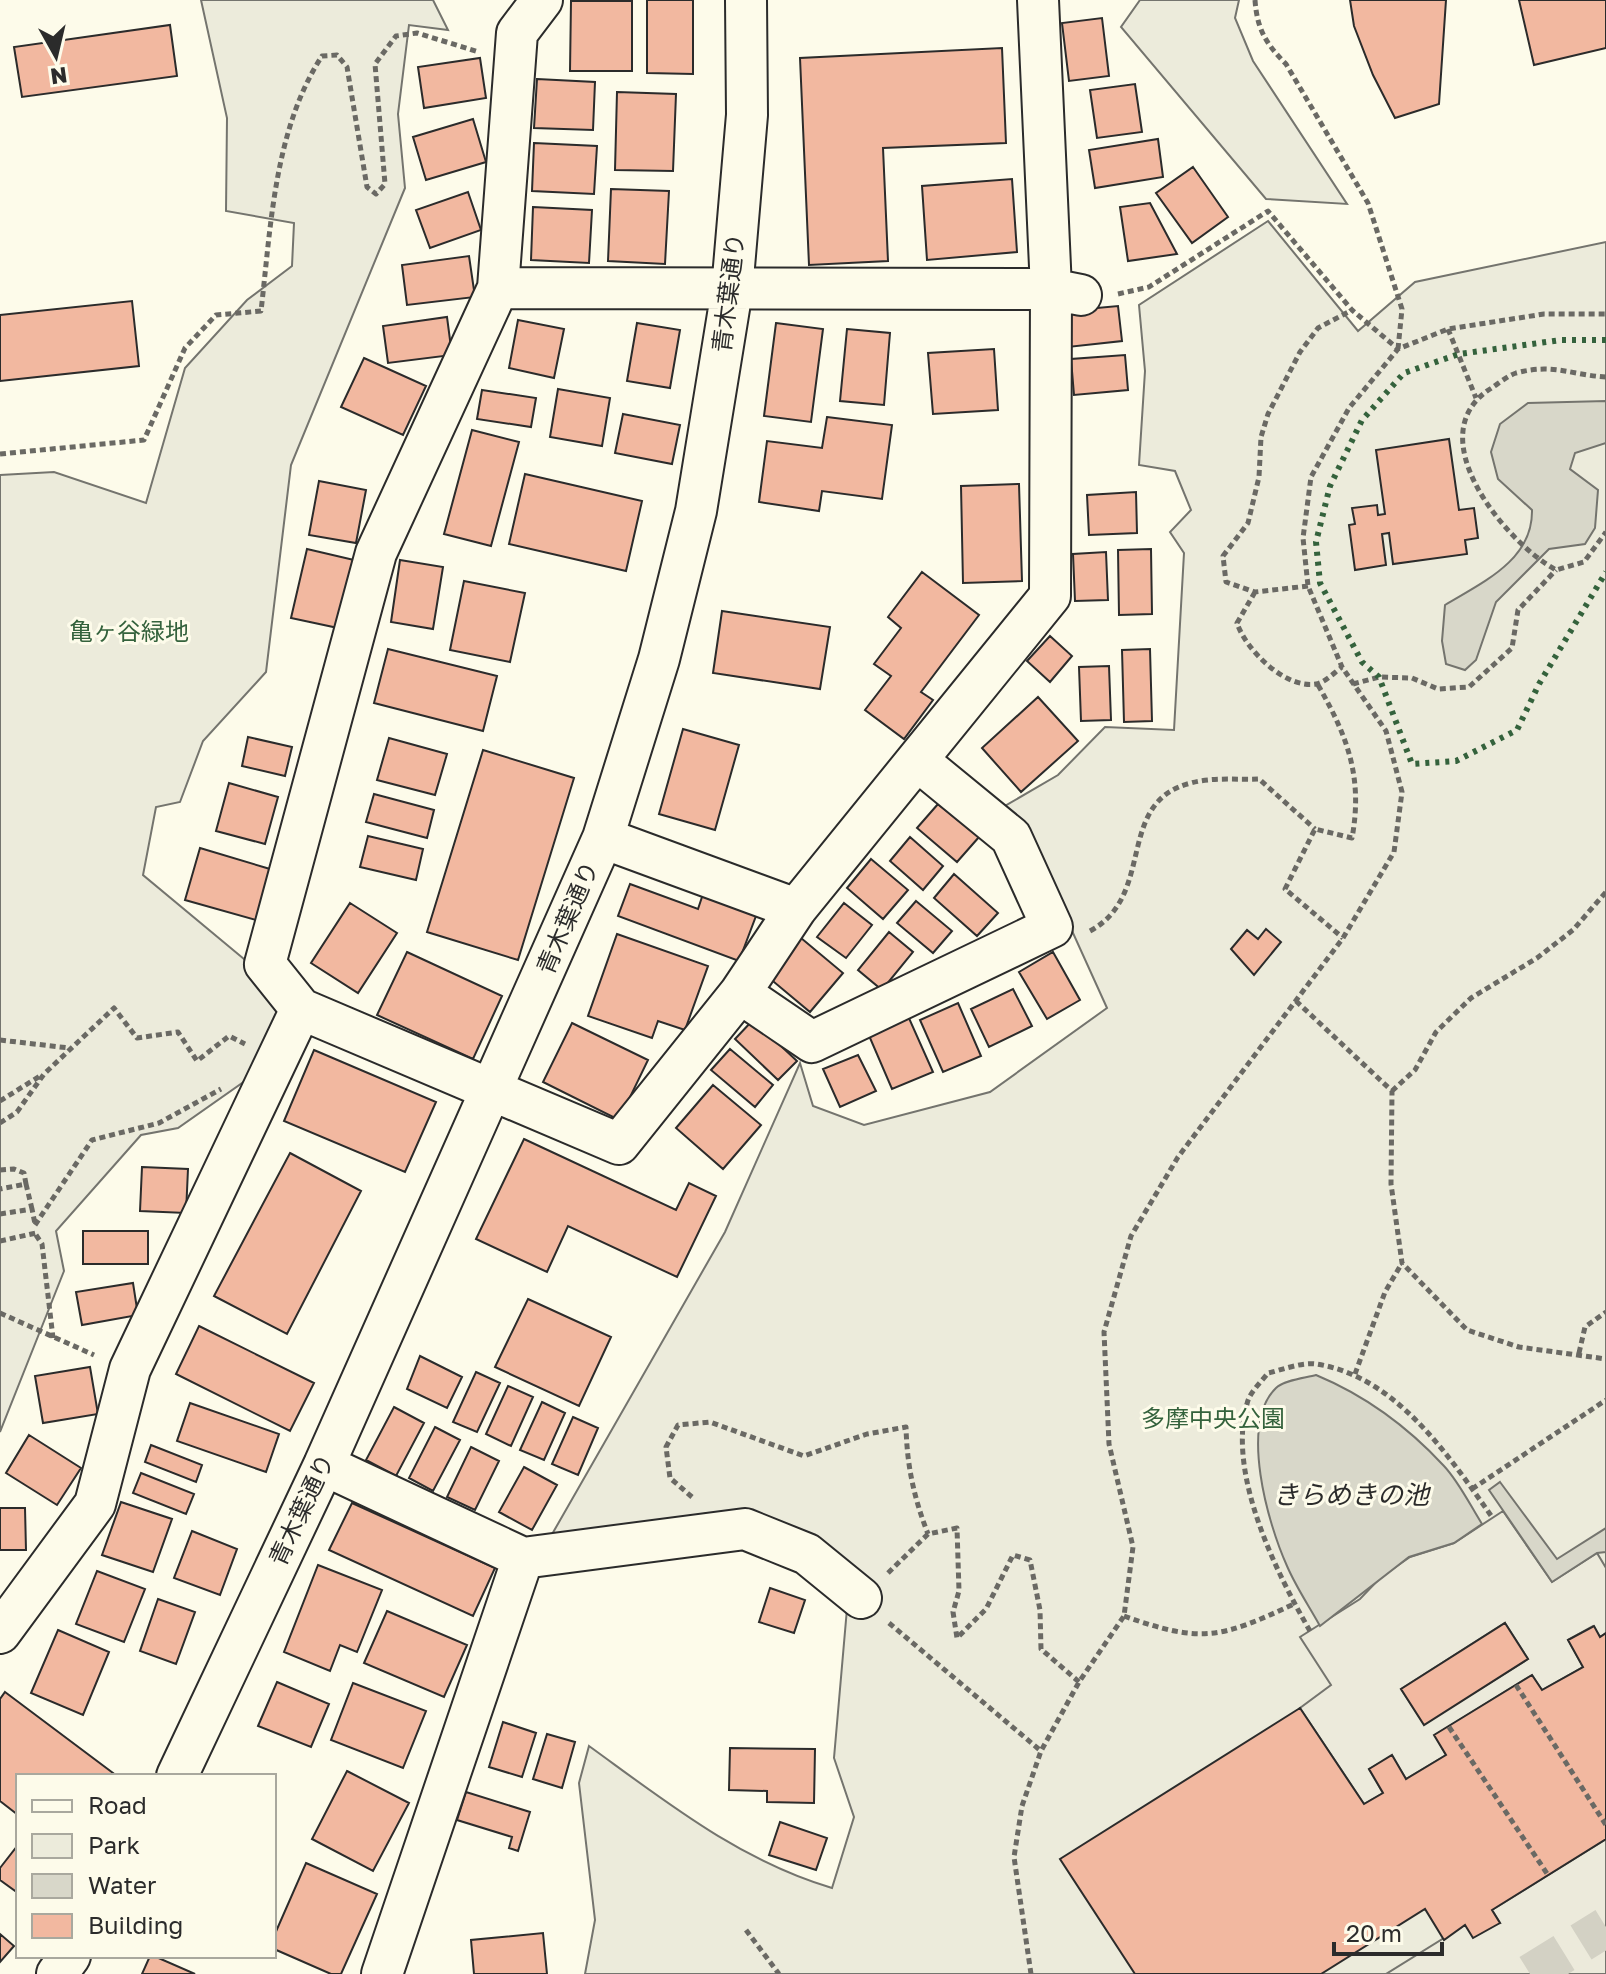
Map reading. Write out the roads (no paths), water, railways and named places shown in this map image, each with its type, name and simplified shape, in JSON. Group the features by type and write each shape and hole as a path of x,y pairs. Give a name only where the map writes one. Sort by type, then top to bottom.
{"street":[{"path":"542,0 517,33 498,288 376,553 265,964 301,1009 619,1144 740,993 796,909 1050,596 1084,292 1038,0"},
{"name":"青木葉通り","path":"178,1774 324,1465 603,838 659,659 696,511 732,290 747,115 746,0"},
{"path":"498,288 1084,292"},
{"path":"740,993 812,1042 1052,927 1011,837 917,760"},
{"path":"603,838 796,909"},
{"path":"0,1633 95,1504 130,1369 301,1009"},
{"path":"324,1465 523,1558 745,1529 807,1554 861,1598"},
{"path":"382,1974 523,1558"}],"water":[{"path":"1606,401 1606,443 1575,453 1570,469 1598,490 1595,528 1585,544 1549,549 1496,602 1476,660 1465,670 1446,664 1442,641 1445,605 1503,568 1524,543 1530,527 1532,510 1498,479 1491,452 1500,424 1528,403"},
{"name":"きらめきの池","path":"1316,1375 1368,1402 1416,1438 1449,1472 1482,1524 1454,1543 1409,1557 1320,1626 1294,1581 1272,1526 1260,1475 1258,1449 1259,1425 1265,1404 1276,1388 1289,1381"},
{"path":"1500,1482 1557,1559 1606,1528 1606,1552 1597,1553 1552,1582 1489,1490"}],"tunnel":[{"path":"1530,1974 1606,1927"}],"park label":[{"name":"亀ヶ谷緑地","path":"129,632"},
{"name":"多摩中央公園","path":"1213,1419"}]}
